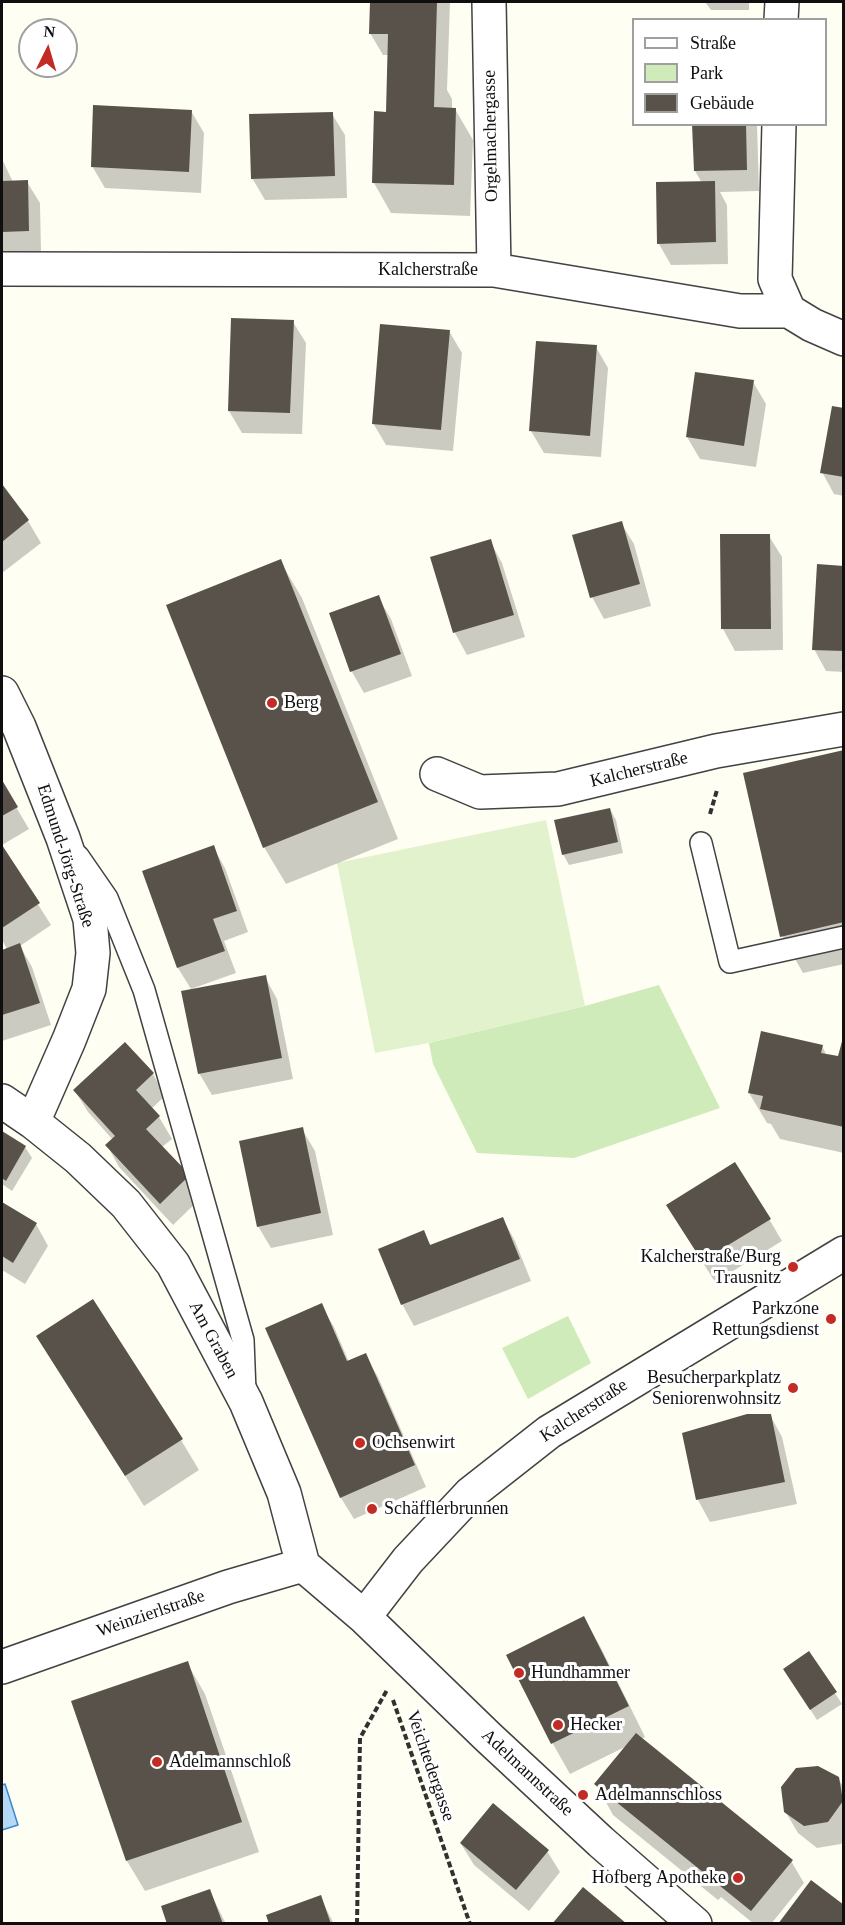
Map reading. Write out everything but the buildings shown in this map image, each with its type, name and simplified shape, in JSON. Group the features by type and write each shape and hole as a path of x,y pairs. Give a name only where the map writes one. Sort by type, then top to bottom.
{"street":[{"name":"Orgelmachergasse","path":"489,2 494,270"},
{"path":"781,18 782,2"},
{"path":"779,126 775,279 789,311 812,325 843,339"},
{"name":"Kalcherstraße","path":"2,269 494,270 740,311 789,311"},
{"name":"Edmund-Jörg-Straße","path":"2,693 19,727 63,838 90,919 93,953 89,989 33,1122"},
{"name":"Kalcherstraße","path":"437,774 480,792 558,789 716,751 843,729"},
{"name":"Am Graben","path":"2,1101 33,1122 78,1158 126,1204 173,1264 246,1401 284,1493 303,1565"},
{"name":"Kalcherstraße","path":"364,1617 408,1560 470,1494 549,1432 843,1253"},
{"path":"303,1565 364,1617"},
{"name":"Weinzierlstraße","path":"2,1667 228,1587 303,1565"},
{"name":"Adelmannstraße","path":"364,1617 601,1842 695,1923"}],"lane":[{"path":"63,838 107,898 144,990 243,1340 246,1401"},
{"path":"701,843 730,962 843,937"}],"path":[{"path":"701,843 720,778 716,751"},
{"name":"Veichtedergasse","path":"357,1923 360,1738 388,1686 470,1923"}],"green space":[{"path":"546,820 585,1006 429,1043 375,1053 337,863"},
{"path":"659,985 720,1108 574,1158 477,1153 433,1064 429,1043 585,1006"},
{"path":"568,1316 591,1363 528,1399 502,1348"}],"water":[{"path":"5,1784 18,1825 2,1830 2,1785"}],"place":[{"name":"Berg","path":"272,703"},
{"name":"Kalcherstraße/Burg Trausnitz","path":"793,1267"},
{"name":"Parkzone Rettungsdienst","path":"831,1319"},
{"name":"Besucherparkplatz Seniorenwohnsitz","path":"793,1388"},
{"name":"Ochsenwirt","path":"360,1443"},
{"name":"Schäfflerbrunnen","path":"372,1509"},
{"name":"Hundhammer","path":"519,1673"},
{"name":"Hecker","path":"558,1725"},
{"name":"Adelmannschloß","path":"157,1762"},
{"name":"Adelmannschloss","path":"583,1795"},
{"name":"Hofberg Apotheke","path":"738,1878"}]}
